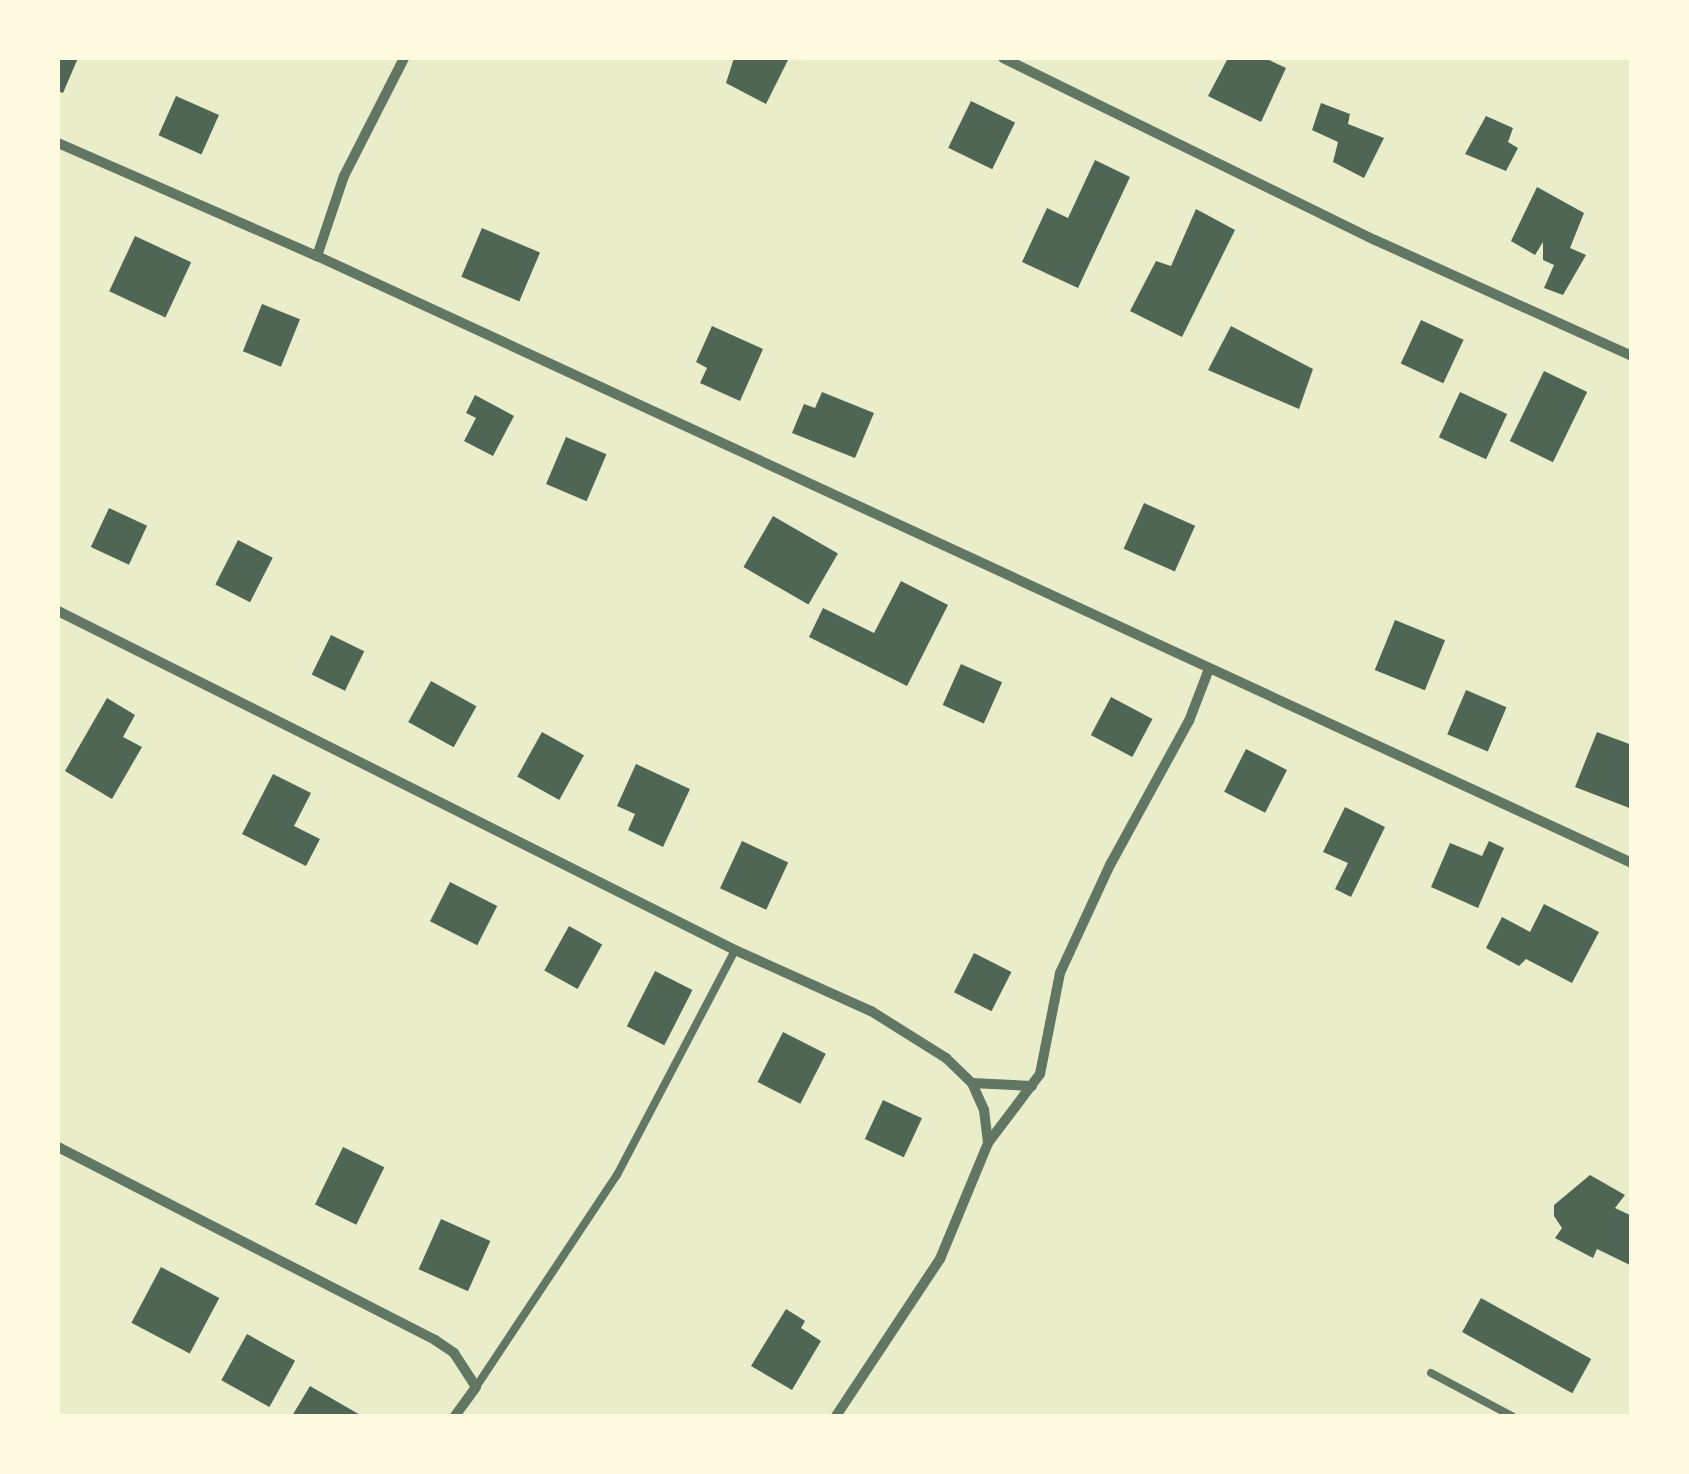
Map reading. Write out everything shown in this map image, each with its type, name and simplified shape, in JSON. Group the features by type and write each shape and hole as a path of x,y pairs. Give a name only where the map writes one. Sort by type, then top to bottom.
{"street":[{"path":"317,256 344,176 404,58"},
{"path":"1002,58 1063,83 1375,240 1632,356"},
{"path":"58,142 317,256 1632,863"},
{"path":"58,610 735,950 871,1011 946,1058 972,1083 984,1110 988,1144"},
{"path":"836,1416 940,1258 988,1144 1040,1074 1060,974 1110,865 1190,721 1209,669"},
{"path":"972,1083 1032,1086"},
{"path":"58,1147 454,1353 476,1387 455,1416"}],"lane":[{"path":"476,1387 617,1175 735,950"},
{"path":"1431,1373 1512,1416"}],"building":[{"path":"58,58 78,58 63,93 58,91"},
{"path":"734,58 788,60 766,104 726,83"},
{"path":"1228,58 1265,58 1286,68 1261,122 1208,96"},
{"path":"176,96 219,115 201,154 159,135"},
{"path":"971,101 1015,122 992,169 948,148"},
{"path":"1321,103 1350,114 1348,124 1384,138 1364,178 1333,162 1338,142 1312,130"},
{"path":"1486,116 1513,128 1508,142 1518,148 1506,171 1465,154"},
{"path":"1095,160 1130,177 1078,288 1022,262 1047,208 1068,218"},
{"path":"1537,187 1584,213 1570,248 1586,255 1563,295 1544,288 1554,265 1543,260 1543,242 1535,255 1511,241"},
{"path":"1196,209 1235,230 1182,337 1130,311 1156,261 1171,266"},
{"path":"482,228 540,253 519,301 461,277"},
{"path":"135,236 191,262 165,317 109,291"},
{"path":"262,304 300,319 281,367 243,351"},
{"path":"1421,320 1464,340 1443,383 1401,364"},
{"path":"712,326 763,349 740,401 700,383 707,368 696,362"},
{"path":"1231,326 1313,369 1299,409 1208,370"},
{"path":"1544,371 1587,392 1553,462 1510,441"},
{"path":"822,392 874,413 855,458 792,433 804,404 815,408"},
{"path":"1460,392 1507,414 1486,459 1439,437"},
{"path":"475,395 514,416 493,456 464,441 476,418 466,413"},
{"path":"566,437 607,454 587,501 546,484"},
{"path":"1144,503 1195,526 1175,571 1124,549"},
{"path":"109,508 147,526 129,565 91,547"},
{"path":"773,516 838,554 808,605 744,567"},
{"path":"238,540 273,558 250,602 215,585"},
{"path":"901,581 948,605 907,686 809,637 823,608 874,633"},
{"path":"1395,620 1445,640 1425,690 1375,670"},
{"path":"331,635 364,651 345,691 312,675"},
{"path":"961,664 1002,682 984,723 943,705"},
{"path":"431,681 476,706 454,747 408,722"},
{"path":"1466,690 1507,707 1488,751 1447,734"},
{"path":"1111,697 1152,719 1132,757 1091,735"},
{"path":"107,698 135,715 123,737 142,747 112,799 65,771"},
{"path":"542,732 584,755 559,800 517,777"},
{"path":"1597,732 1632,745 1632,809 1575,787"},
{"path":"1246,749 1287,770 1265,813 1224,792"},
{"path":"636,764 690,789 663,847 628,830 635,814 617,806"},
{"path":"273,774 311,793 294,826 320,839 306,866 242,834"},
{"path":"1345,807 1385,827 1351,897 1335,889 1348,863 1323,852"},
{"path":"742,841 788,863 766,910 720,888"},
{"path":"1489,841 1504,848 1478,908 1431,887 1450,843 1482,856"},
{"path":"450,882 497,906 477,945 430,921"},
{"path":"1544,904 1599,932 1572,983 1526,959 1519,966 1486,948 1502,917 1530,932"},
{"path":"569,926 602,944 578,989 544,971"},
{"path":"974,953 1011,972 991,1011 954,992"},
{"path":"655,971 692,990 664,1045 627,1026"},
{"path":"783,1032 826,1054 800,1104 758,1082"},
{"path":"883,1100 922,1118 904,1157 865,1139"},
{"path":"343,1147 384,1167 356,1225 315,1205"},
{"path":"1590,1175 1625,1195 1615,1208 1632,1216 1632,1266 1597,1249 1593,1258 1555,1238 1562,1228 1554,1216 1554,1205"},
{"path":"441,1219 490,1241 468,1291 419,1269"},
{"path":"161,1267 219,1298 190,1354 131,1323"},
{"path":"1481,1298 1591,1359 1572,1393 1462,1332"},
{"path":"786,1309 805,1321 801,1328 821,1341 792,1390 751,1366"},
{"path":"247,1334 295,1361 269,1407 221,1380"},
{"path":"310,1386 362,1416 292,1416"}]}
